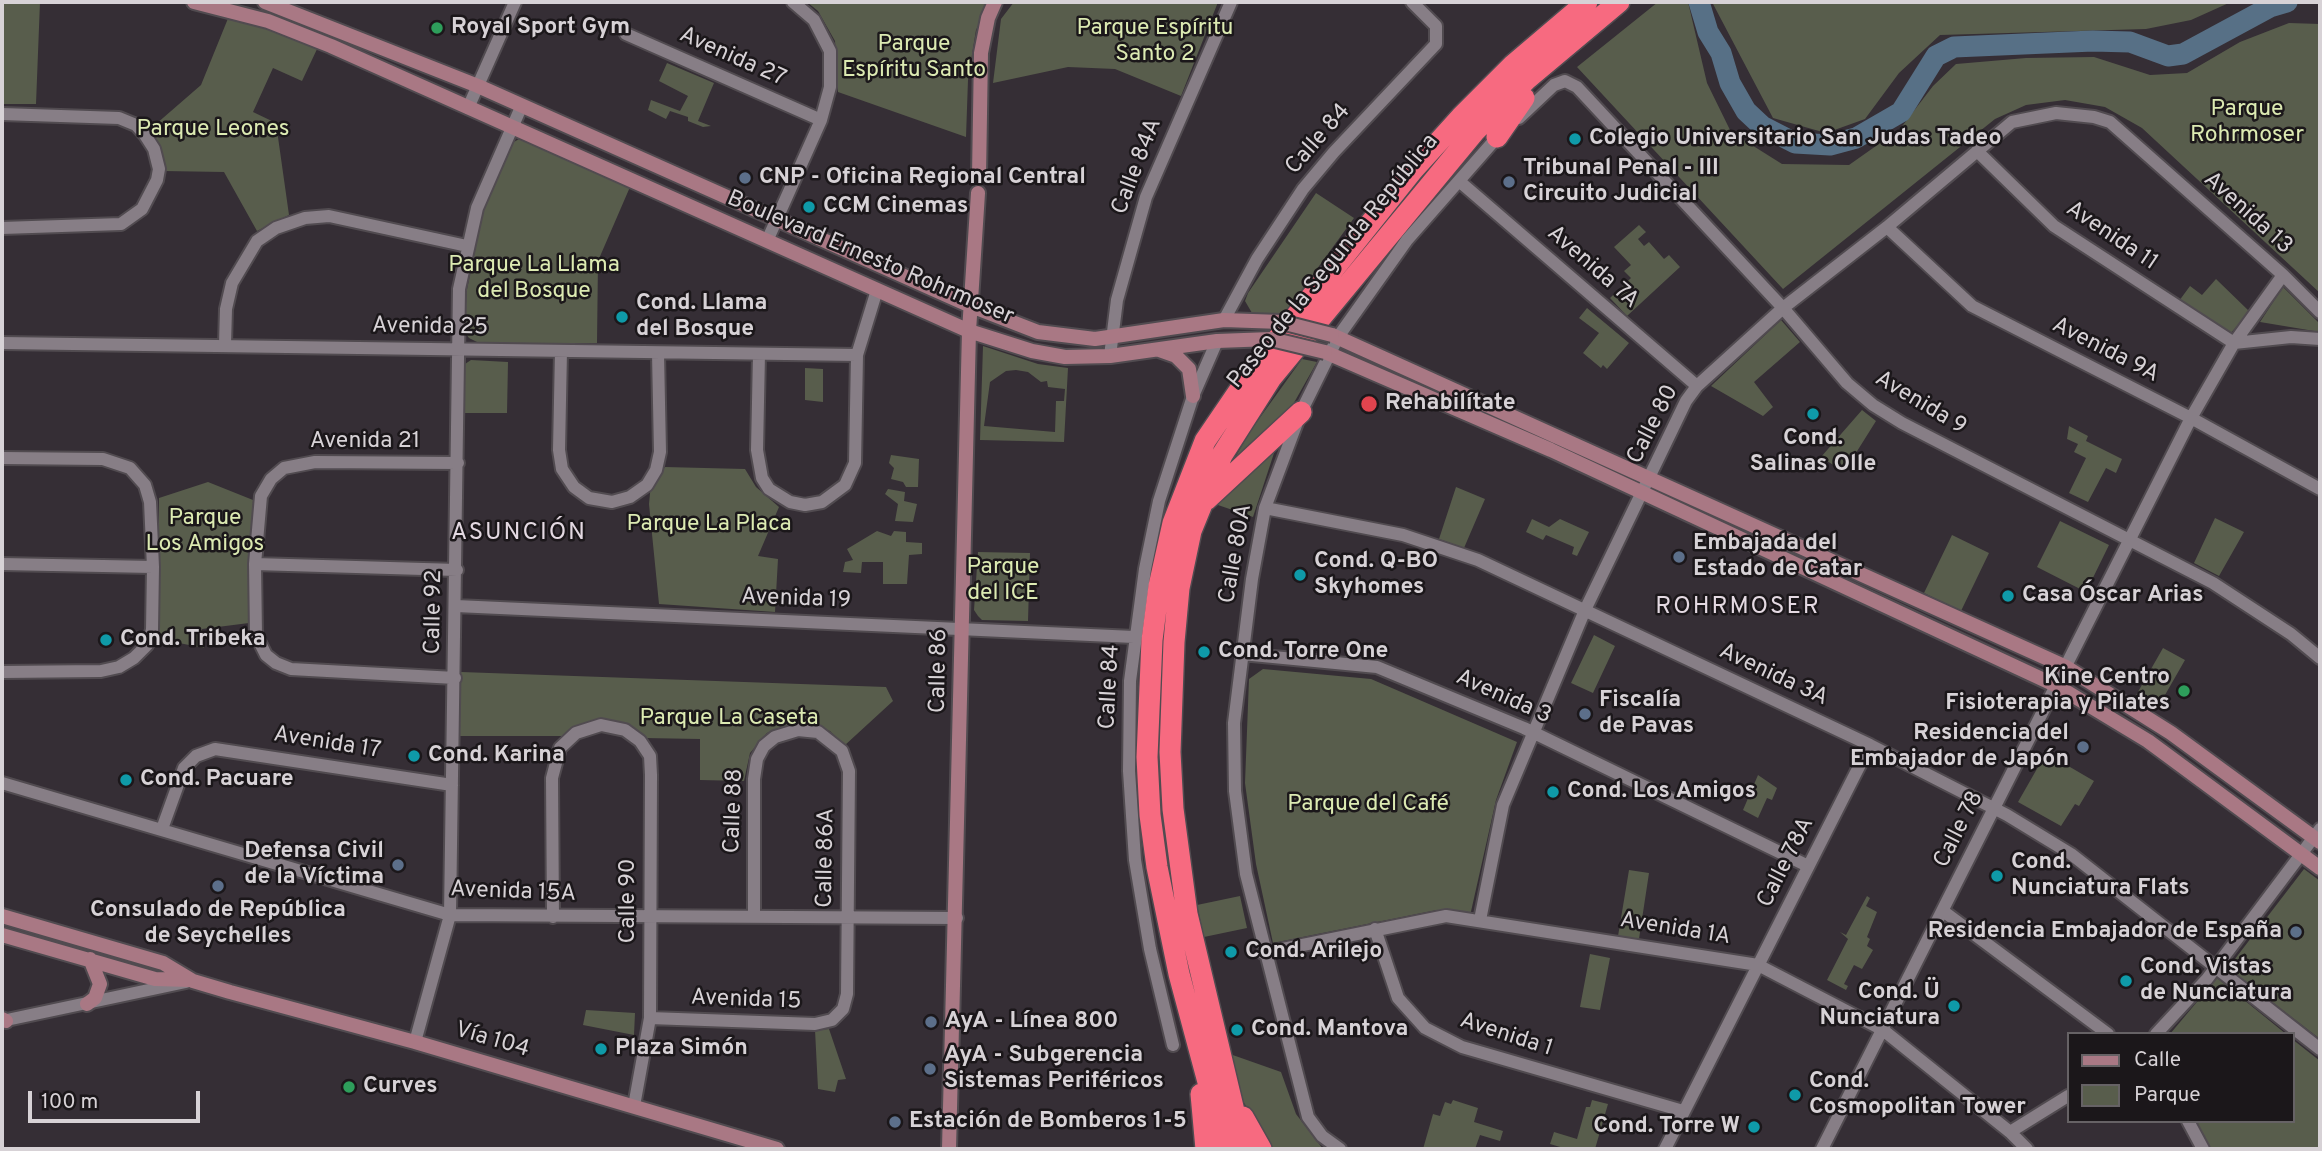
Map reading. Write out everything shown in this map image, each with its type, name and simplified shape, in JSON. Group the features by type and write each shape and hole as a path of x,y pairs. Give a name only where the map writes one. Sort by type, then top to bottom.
{"highway":[{"name":"Paseo de la Segunda República","path":"1226,1149 1196,1040 1157,867 1147,757 1149,680 1159,586 1174,523 1205,441 1235,395 1413,170 1513,65 1587,2"},
{"name":"Paseo de la Segunda República","path":"1243,1149 1187,914 1173,809 1170,752 1174,642 1179,588 1199,507 1222,455 1271,378 1475,131 1573,39 1619,2"},
{"path":"1497,137 1510,116 1573,39"},
{"path":"1199,507 1301,412"},
{"path":"1196,1040 1206,1149"},
{"path":"1227,1088 1261,1149"}],"main road":[{"name":"Boulevard Ernesto Rohrmoser","path":"194,2 215,4 268,21 331,46 969,331 1032,351 1065,356 1110,356 1217,341 1271,339 1327,353 1643,492 2057,686 2148,741 2320,868"},
{"name":"Boulevard Ernesto Rohrmoser","path":"264,2 478,86 971,306 1038,332 1070,338 1113,338 1224,320 1280,322 1335,336 2066,667 2171,733 2318,836"},
{"path":"979,176 981,53 988,18 995,2"},
{"name":"Calle 86","path":"949,1149 957,918 969,331 978,192"},
{"path":"951,297 964,294 972,277"},
{"path":"1217,341 1224,331 1280,322"},
{"path":"1158,350 1183,362 1192,378 1193,396"},
{"name":"Vía 104","path":"2,916 163,963 193,981"},
{"name":"Vía 104","path":"2,935 155,979 193,981 415,1042 777,1149"},
{"path":"87,1003 95,998 100,984 90,959"}],"street":[{"path":"468,108 515,2"},
{"path":"767,241 821,120 830,87 830,51 814,20 793,2"},
{"name":"Calle 84A","path":"1110,356 1123,276 1146,197 1231,2"},
{"name":"Calle 84","path":"1224,320 1256,259 1303,189 1436,44 1439,36 1436,26 1412,2"},
{"name":"Avenida 27","path":"626,34 821,120"},
{"name":"Calle 80A","path":"1340,1149 1322,1136 1308,1118 1263,953 1246,874 1236,791 1234,723 1265,508 1301,412 1335,336 1381,273 1497,137 1554,86 1565,81 1577,87"},
{"name":"Avenida 9","path":"1577,87 1783,308 1847,383 1873,405 1902,423 2213,583 2320,658"},
{"name":"Calle 92","path":"415,1042 450,915 456,678 459,289 477,208 522,105"},
{"name":"Calle 80","path":"1480,920 1503,805 1585,610 1686,401 1697,386 1783,308 1887,227 2012,122 2042,114 2071,113"},
{"name":"Avenida 13","path":"2071,113 2110,122 2283,275 2320,312"},
{"path":"2,114 119,118 136,125 154,149 159,169 157,180 142,209 121,224 2,228"},
{"name":"Avenida 11","path":"1977,151 2054,226 2234,344"},
{"name":"Avenida 7A","path":"1459,181 1697,386"},
{"path":"225,344 226,309 232,283 257,241 276,228 305,218 330,216 467,246"},
{"name":"Avenida 9A","path":"1887,227 1972,306 2191,418 2320,489"},
{"name":"Calle 78","path":"1822,1149 2132,541 2191,418 2234,344 2283,275"},
{"path":"759,354 757,464 762,478 778,496 806,505 835,495 852,474 855,463 857,355 877,289"},
{"path":"2234,344 2291,337 2320,339"},
{"name":"Calle 84","path":"1173,1045 1142,905 1132,829 1129,726 1135,636 1159,501 1193,396 1217,341"},
{"name":"Avenida 25","path":"2,343 225,344 857,355"},
{"path":"561,351 559,450 562,469 573,487 589,498 611,502 630,497 647,485 656,470 660,452 658,353"},
{"path":"2,458 103,458 130,468 145,485 150,502 153,567 152,630 143,650 120,667 101,671 2,672"},
{"name":"Avenida 21","path":"255,564 259,505 266,486 276,474 293,464 458,463"},
{"name":"Avenida 3A","path":"1265,508 1403,535 1478,560 1870,746 1994,810 2071,854 2320,1049"},
{"path":"2,564 153,567"},
{"path":"456,678 291,670 276,663 260,646 257,635 255,564 457,570"},
{"name":"Avenida 19","path":"456,606 1135,636"},
{"name":"Avenida 3","path":"1242,654 1377,667 1533,733 1808,866"},
{"name":"Calle 90","path":"553,916 552,778 560,748 576,733 601,725 625,730 640,741 650,756 650,1018 634,1106"},
{"name":"Calle 88","path":"754,918 754,779 757,759 764,746 775,737 798,730"},
{"name":"Calle 86A","path":"798,730 818,732 833,741 842,751 849,771 847,994 843,1009 837,1015"},
{"name":"Calle 78A","path":"1665,1149 1870,746"},
{"name":"Avenida 17","path":"162,829 181,776 196,756 209,750 230,750 452,785"},
{"name":"Avenida 15A","path":"2,783 450,915 957,918"},
{"path":"2158,1032 2180,1011 2215,969 2301,854 2318,836"},
{"path":"1942,912 2105,1032"},
{"name":"Avenida 1A","path":"1263,953 1446,916 1758,965 1883,1030 2010,1132 2027,1149"},
{"name":"Avenida 1","path":"1375,929 1398,998 1425,1028 1462,1047 1683,1111"},
{"path":"3,1020 193,981"},
{"name":"Avenida 15","path":"650,1018 815,1024 832,1020 837,1015"},
{"path":"2010,1132 2066,1097"},
{"path":"2189,1123 2203,1149"}],"green space":[{"path":"2,2 40,2 36,104 2,104"},
{"name":"Parque Espíritu Santo","path":"807,2 990,2 976,30 968,80 966,137 838,92 835,41 818,11"},
{"name":"Parque Espíritu Santo 2","path":"1014,2 1218,2 1181,96 1115,69 1068,67 993,83 1001,19"},
{"name":"Parque Rohrmoser","path":"1658,2 1688,2 1707,83 1731,132 1782,164 1849,165 1900,129 1933,86 1956,64 2026,58 2094,57 2150,75 2187,73 2240,42 2289,23 2320,24 2320,293 2142,128 2105,107 2065,100 2026,105 1995,119 1783,289 1577,67"},
{"path":"1712,2 2231,2 2191,20 2146,29 1940,35 1899,73 1865,119 1826,133 1773,118"},
{"name":"Parque Leones","path":"229,16 318,47 302,81 273,68 253,112 276,123 289,215 257,231 224,172 163,171 148,131 201,85"},
{"path":"667,63 714,83 698,121 711,126 703,127 688,121 688,117 670,111 666,119 648,110 651,100 680,111 688,96 659,81"},
{"name":"Parque La Llama del Bosque","path":"521,138 630,187 598,261 597,343 479,343 469,338 464,331 467,289 484,207 512,143"},
{"path":"1316,193 1354,218 1282,317 1252,313 1245,301 1248,293"},
{"path":"1639,225 1646,232 1638,239 1644,246 1649,242 1664,259 1669,255 1680,267 1627,316 1610,298 1631,278 1624,271 1631,265 1614,247"},
{"path":"2216,279 2250,312 2229,335 2179,301 2190,286 2202,295"},
{"path":"2283,287 2320,324 2320,332 2260,322"},
{"path":"1587,308 1629,343 1607,369 1603,365 1601,368 1583,353 1599,333 1579,318"},
{"path":"1781,320 1800,342 1754,382 1773,407 1763,416 1711,386"},
{"path":"983,346 1038,364 1068,368 1064,442 980,440","holes":["1006,371 1028,372 1041,382 1047,381 1048,387 1065,389 1064,401 1056,401 1055,432 984,426 990,382"]},
{"path":"1302,359 1317,362 1282,424 1222,480 1251,430"},
{"path":"471,360 508,362 507,413 465,413 465,364"},
{"path":"805,368 823,369 823,402 805,400"},
{"path":"1862,410 1876,421 1844,472 1821,457"},
{"path":"2069,426 2088,436 2086,441 2122,459 2116,473 2106,468 2088,502 2069,493 2086,458 2074,452 2078,444 2067,439"},
{"path":"1277,444 1253,517 1215,504"},
{"path":"891,455 919,459 918,487 906,487 903,482 891,479 894,468 889,463"},
{"name":"Parque La Placa","path":"665,467 745,469 756,487 779,507 758,556 778,559 775,612 659,604 649,504 651,483"},
{"name":"Parque Los Amigos","path":"208,482 253,500 249,623 202,629 204,648 159,639 159,498"},
{"path":"1456,487 1485,499 1464,548 1439,539"},
{"path":"888,489 905,492 904,501 917,504 913,522 895,521 898,504 885,494"},
{"path":"2215,518 2244,532 2219,576 2194,563"},
{"path":"1532,519 1549,527 1560,519 1589,532 1577,556 1572,554 1574,547 1546,535 1543,540 1526,532"},
{"path":"2060,521 2109,545 2086,592 2037,567"},
{"path":"877,531 891,536 894,531 906,532 906,542 922,543 922,554 909,555 907,584 883,584 883,562 862,562 861,573 843,572 845,562 853,560 847,549"},
{"path":"1952,535 1989,553 1961,611 1924,593"},
{"name":"Parque del ICE","path":"978,552 1030,553 1028,621 982,620 978,616 974,610"},
{"path":"1594,635 1615,646 1593,693 1571,683"},
{"path":"2163,648 2185,660 2157,709 2135,697"},
{"name":"Parque del Café","path":"1263,669 1371,679 1517,742 1496,800 1470,916 1437,910 1273,943 1256,864 1245,783 1249,679"},
{"name":"Parque La Caseta","path":"461,672 886,687 893,701 844,746 830,731 810,725 779,728 767,733 750,753 744,781 700,780 700,739 644,738 584,726 562,736 459,736"},
{"path":"2046,753 2094,781 2079,806 2075,804 2061,826 2018,802"},
{"path":"1758,775 1777,788 1772,800 1767,798 1758,818 1743,810"},
{"path":"2304,869 2320,881 2320,1039 2228,968"},
{"path":"1629,870 1649,873 1639,939 1618,936"},
{"path":"1240,896 1247,928 1204,937 1197,905"},
{"path":"1867,896 1870,898 1866,906 1877,912 1867,937 1870,939 1867,946 1873,950 1862,969 1854,965 1844,984 1848,986 1846,990 1827,980 1848,939 1840,932 1846,935"},
{"path":"1590,954 1610,958 1600,1010 1580,1007"},
{"path":"2217,978 2284,1032 2172,1032"},
{"path":"586,1010 635,1013 634,1035 583,1025"},
{"path":"829,1029 846,1079 838,1080 835,1092 818,1089 815,1030"},
{"path":"2294,1041 2320,1061 2320,1149 2206,1149 2191,1123 2294,1123"},
{"path":"1227,1053 1281,1072 1296,1114 1323,1149 1271,1149 1236,1089"},
{"path":"1453,1100 1478,1108 1474,1122 1503,1131 1500,1141 1480,1135 1475,1149 1423,1149 1433,1114 1440,1116 1445,1102 1451,1104"},
{"path":"1592,1100 1608,1104 1595,1149 1567,1149 1550,1144 1554,1132 1577,1139 1586,1107 1590,1107"}],"waterway":[{"path":"1699,2 1708,32 1721,53 1730,83 1746,111 1762,126 1795,143 1830,145 1856,138 1901,112 1936,56 1954,47 2130,42 2168,56 2183,54 2270,7 2287,2"}],"place":[{"name":"Royal Sport Gym","path":"437,28"},
{"name":"Colegio Universitario San Judas Tadeo","path":"1575,139"},
{"name":"CNP - Oficina Regional Central","path":"745,178"},
{"name":"Tribunal Penal - III Circuito Judicial","path":"1509,182"},
{"name":"CCM Cinemas","path":"809,207"},
{"name":"Cond. Llama del Bosque","path":"622,317"},
{"name":"Rehabilítate","path":"1369,404"},
{"name":"Cond. Salinas Olle","path":"1813,414"},
{"name":"Embajada del Estado de Catar","path":"1679,557"},
{"name":"Cond. Q-BO Skyhomes","path":"1300,575"},
{"name":"Casa Óscar Arias","path":"2008,596"},
{"name":"Cond. Tribeka","path":"106,640"},
{"name":"Cond. Torre One","path":"1204,652"},
{"name":"Kine Centro Fisioterapia y Pilates","path":"2184,691"},
{"name":"Fiscalía de Pavas","path":"1585,714"},
{"name":"Residencia del Embajador de Japón","path":"2083,747"},
{"name":"Cond. Karina","path":"414,756"},
{"name":"Cond. Pacuare","path":"126,780"},
{"name":"Cond. Los Amigos","path":"1553,792"},
{"name":"Defensa Civil de la Víctima","path":"398,865"},
{"name":"Cond. Nunciatura Flats","path":"1997,876"},
{"name":"Consulado de República de Seychelles","path":"218,886"},
{"name":"Residencia Embajador de España","path":"2296,932"},
{"name":"Cond. Arilejo","path":"1231,952"},
{"name":"Cond. Vistas de Nunciatura","path":"2126,981"},
{"name":"Cond. Ü Nunciatura","path":"1954,1006"},
{"name":"AyA - Línea 800","path":"931,1022"},
{"name":"Cond. Mantova","path":"1237,1030"},
{"name":"Plaza Simón","path":"601,1049"},
{"name":"AyA - Subgerencia Sistemas Periféricos","path":"930,1069"},
{"name":"Curves","path":"349,1087"},
{"name":"Cond. Cosmopolitan Tower","path":"1795,1095"},
{"name":"Estación de Bomberos 1-5","path":"895,1122"},
{"name":"Cond. Torre W","path":"1754,1127"}],"district":[{"name":"ASUNCIÓN","path":"519,534"},
{"name":"ROHRMOSER","path":"1738,608"}]}
